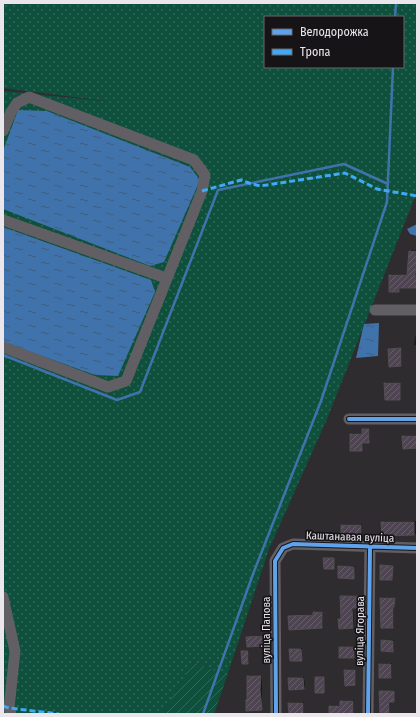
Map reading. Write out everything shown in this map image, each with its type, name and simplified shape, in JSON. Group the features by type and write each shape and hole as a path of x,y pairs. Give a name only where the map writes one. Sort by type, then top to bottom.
{"street":[{"path":"3,131 10,112 17,103 29,97 194,160 205,175 202,191 126,381 108,387 3,348"},
{"path":"3,220 166,278"},
{"path":"375,310 417,310"},
{"path":"349,419 417,419"},
{"name":"Каштанавая вуліца","path":"282,548 292,544 417,548"},
{"name":"вуліца Ягорава","path":"368,714 370,547"},
{"name":"вуліца Папова","path":"276,714 275,561 282,548"},
{"path":"3,597 15,651 9,708 11,714"}],"green space":[{"path":"3,3 417,3 417,185 415,197 327,419 269,549 227,676 193,662 162,714 3,714 3,91 113,102 3,88"},
{"path":"193,662 227,676 214,714 162,714"}],"water":[{"path":"18,110 47,111 190,167 200,180 164,262 150,266 3,209 3,151"},
{"path":"417,224 417,236 410,234 407,229"},
{"path":"3,227 151,280 155,292 118,376 95,375 3,342"},
{"path":"379,323 378,356 356,358 364,324"}],"building":[{"path":"409,251 417,252 415,276 417,276 417,288 399,288 399,292 389,292 389,275 407,275"},
{"path":"401,348 401,366 389,367 388,349"},
{"path":"384,383 400,383 400,400 385,400"},
{"path":"362,429 369,429 369,443 362,443 362,451 350,451 350,434 362,434"},
{"path":"402,436 417,436 417,448 403,449"},
{"path":"381,522 414,522 414,535 382,536"},
{"path":"341,525 361,525 361,538 341,538"},
{"path":"323,558 334,558 334,569 324,569"},
{"path":"380,565 393,566 392,580 380,580"},
{"path":"338,566 354,567 354,579 338,578"},
{"path":"340,596 358,596 358,608 352,608 353,628 339,629 338,619 341,619"},
{"path":"380,598 395,598 393,607 393,628 381,628"},
{"path":"313,612 322,612 322,628 289,630 288,616 313,615"},
{"path":"262,636 263,646 247,647 246,637"},
{"path":"381,640 393,641 393,652 381,651"},
{"path":"339,647 354,647 354,658 339,658"},
{"path":"289,649 301,649 302,661 290,661"},
{"path":"241,651 248,651 248,664 242,664"},
{"path":"379,664 391,664 391,678 379,678"},
{"path":"344,670 355,670 355,685 345,686"},
{"path":"247,676 261,676 260,689 262,710 246,711"},
{"path":"315,677 324,677 324,693 315,693"},
{"path":"288,678 303,678 304,689 289,690"},
{"path":"379,691 394,691 394,702 389,702 389,714 380,714"},
{"path":"340,701 353,701 353,713 329,714 329,706 340,706"},
{"path":"288,703 303,703 303,714 289,714"}],"waterway":[{"path":"395,16 396,3"},
{"path":"203,714 253,574 321,401 387,202 393,68"},
{"path":"3,355 117,400 140,392 218,190 344,164 388,184"}],"marked path":[{"path":"202,191 241,180 260,186 345,173 377,189 417,196"},
{"path":"3,706 59,714"}],"cycle path":[{"path":"349,419 417,419"},
{"path":"276,714 275,561 283,548 293,544 417,548"},
{"path":"368,714 370,547"}]}
